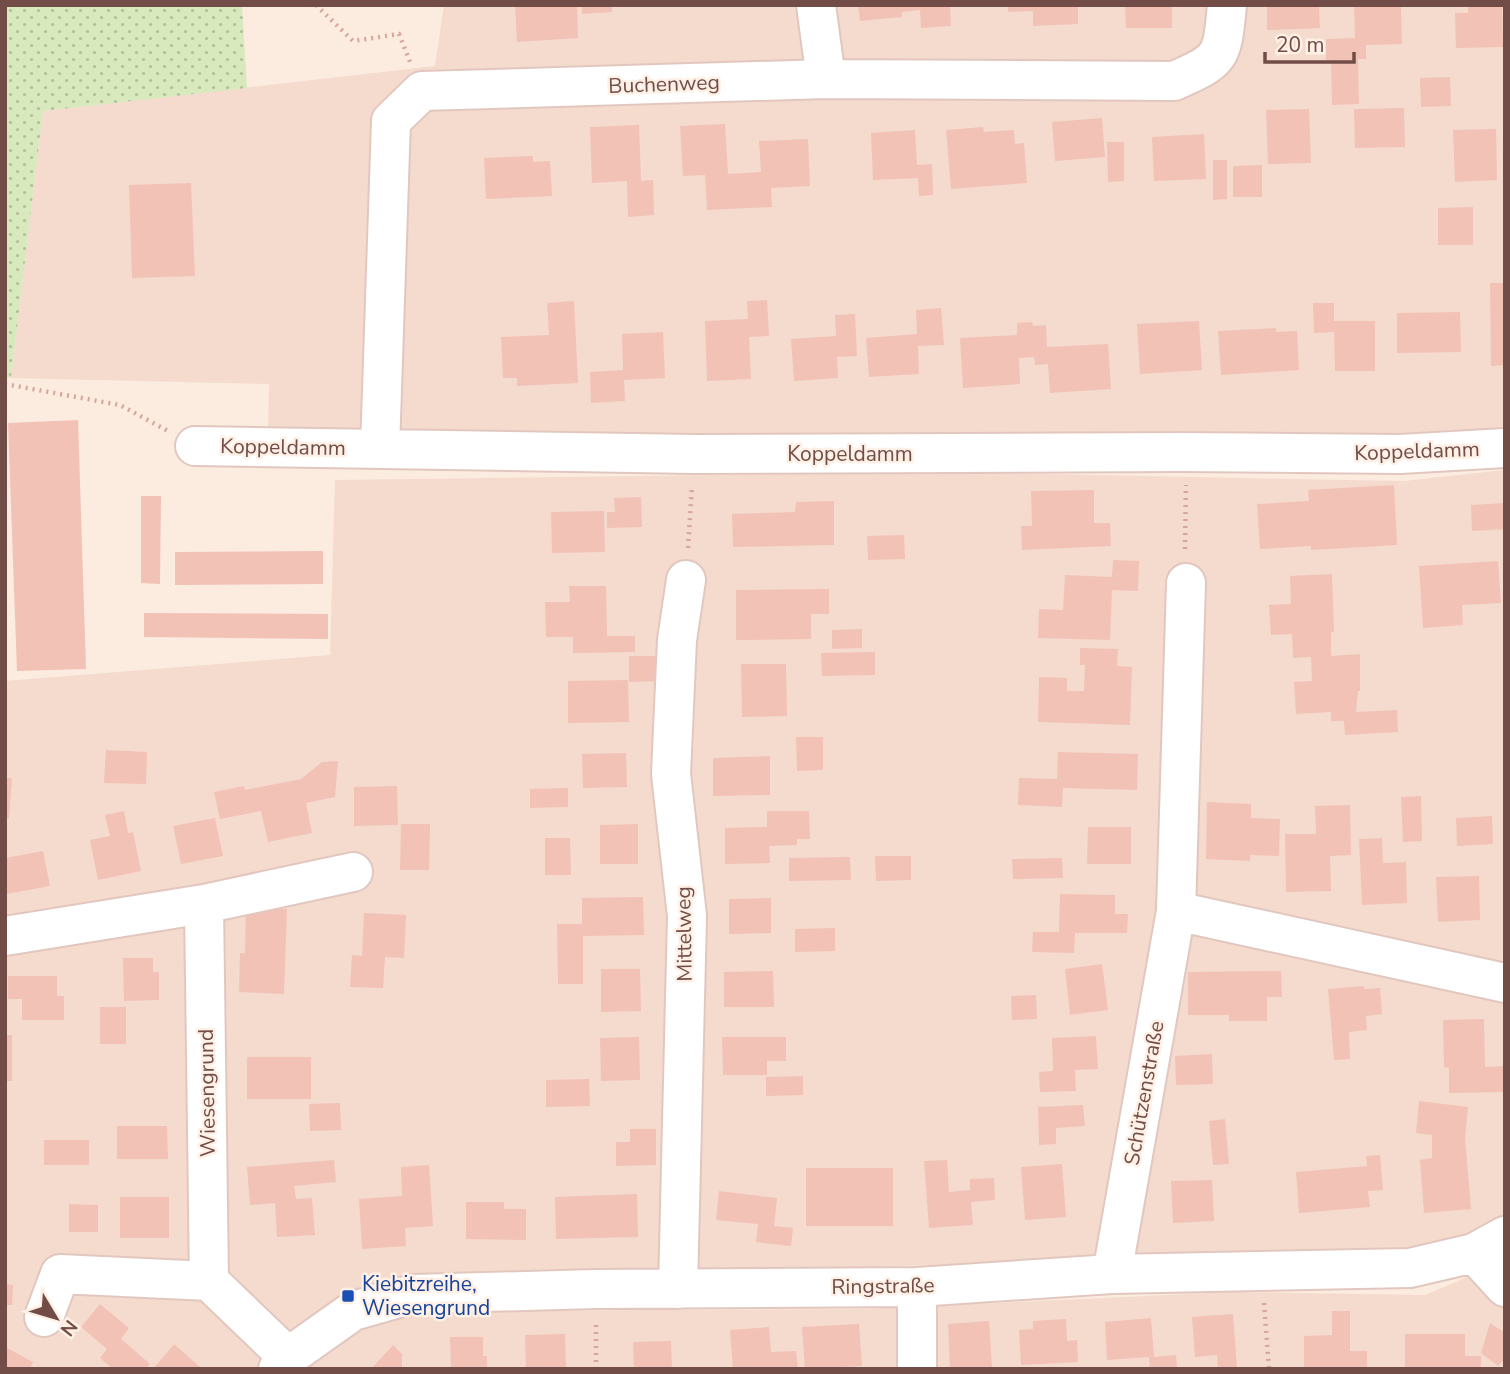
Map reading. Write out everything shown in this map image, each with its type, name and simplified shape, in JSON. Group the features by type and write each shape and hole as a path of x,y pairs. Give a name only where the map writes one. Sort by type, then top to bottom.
{"street":[{"path":"816,5 826,79"},
{"name":"Buchenweg","path":"422,90 826,79 1174,81 1209,66 1224,44 1227,5"},
{"path":"380,449 391,121 422,90"},
{"name":"Koppeldamm","path":"195,446 695,454 1400,454 1505,448"},
{"name":"Mittelweg","path":"678,1289 687,916 671,774 677,640 686,580"},
{"name":"Schützenstraße","path":"1112,1275 1176,911 1186,583"},
{"path":"5,936 204,904 353,872"},
{"name":"Wiesengrund","path":"204,904 209,1280"},
{"path":"1176,911 1505,983"},
{"path":"1490,1245 1505,1287"},
{"name":"Ringstraße","path":"283,1363 353,1311 413,1294 596,1289 917,1287 1112,1275 1410,1268 1490,1245"},
{"path":"44,1317 60,1275 209,1280 283,1363"},
{"path":"917,1287 917,1369"}],"path":[{"path":"316,5 353,41 399,34 422,90"},
{"path":"5,384 120,405 195,446"},
{"path":"1185,452 1186,583"},
{"path":"686,580 692,494"},
{"path":"1261,1271 1269,1369"},
{"path":"596,1289 596,1369"}],"shaded area":[{"path":"444,5 1505,5 1505,431 1296,445 268,429 269,384 11,378 43,111 435,66"},
{"path":"1505,470 1505,1218 1484,1230 1416,1250 739,1271 398,1277 343,1296 277,1342 256,1369 5,1369 5,681 330,655 335,480 937,472 1404,481"},
{"path":"1505,1261 1505,1369 298,1369 359,1330 431,1311 865,1309 1233,1292 1425,1295"}],"green space":[{"path":"5,5 242,5 247,88 43,111 11,378 5,377"}],"building":[{"path":"515,5 577,5 578,38 517,42"},
{"path":"582,5 612,5 612,12 582,14"},
{"path":"858,5 950,5 951,26 921,28 920,10 902,12 902,17 860,21"},
{"path":"1008,5 1078,5 1078,24 1033,26 1033,11 1008,12"},
{"path":"1125,5 1172,5 1172,28 1126,28"},
{"path":"1267,5 1319,5 1320,28 1267,30"},
{"path":"1354,5 1401,5 1402,44 1366,45 1366,59 1358,59 1359,104 1332,105 1331,60 1326,60 1326,39 1355,38"},
{"path":"1468,5 1502,5 1503,47 1456,48 1455,13 1468,13"},
{"path":"1450,77 1451,106 1421,107 1420,78"},
{"path":"1404,108 1405,147 1355,148 1354,109"},
{"path":"1309,109 1311,163 1268,164 1266,110"},
{"path":"1102,118 1105,157 1055,161 1052,122"},
{"path":"725,124 728,174 761,172 759,141 808,139 810,186 771,188 772,207 707,210 705,175 683,176 680,126"},
{"path":"639,125 641,181 653,180 654,215 628,217 627,181 592,183 590,127"},
{"path":"983,127 984,132 1014,130 1015,144 1024,143 1027,183 951,189 946,130"},
{"path":"1496,129 1497,180 1455,182 1453,130"},
{"path":"915,130 917,165 932,164 933,195 919,196 918,178 873,180 871,133"},
{"path":"1204,134 1206,179 1154,181 1152,137"},
{"path":"1107,142 1124,142 1124,181 1108,182"},
{"path":"533,156 533,162 550,161 552,196 486,199 484,158"},
{"path":"1213,160 1227,160 1227,199 1213,200"},
{"path":"1262,165 1262,197 1233,197 1233,166"},
{"path":"191,183 195,276 132,278 129,185"},
{"path":"1473,207 1473,245 1438,245 1438,208"},
{"path":"1490,283 1505,283 1505,365 1491,366"},
{"path":"767,300 769,336 749,337 751,379 707,381 705,321 748,319 747,301"},
{"path":"574,301 578,383 517,386 517,378 503,378 501,337 549,335 547,303"},
{"path":"1313,303 1334,303 1334,321 1375,321 1375,371 1335,371 1334,332 1314,333"},
{"path":"941,308 944,345 918,346 919,374 869,377 866,338 917,334 916,310"},
{"path":"1460,312 1461,352 1397,353 1397,313"},
{"path":"855,314 857,356 837,357 838,378 794,381 791,339 836,336 835,315"},
{"path":"1199,321 1202,370 1140,374 1137,324"},
{"path":"1032,322 1033,326 1046,325 1047,347 1108,344 1111,389 1050,393 1048,364 1035,365 1034,357 1019,358 1020,384 963,388 960,338 1017,335 1017,323"},
{"path":"1276,328 1276,332 1297,331 1299,370 1221,375 1218,331"},
{"path":"663,332 665,378 624,380 625,401 591,403 590,372 623,370 622,334"},
{"path":"78,420 86,669 17,671 8,423"},
{"path":"1394,485 1397,545 1311,550 1311,546 1260,549 1257,504 1309,501 1308,490"},
{"path":"1094,490 1094,523 1110,523 1111,546 1022,550 1021,526 1032,526 1031,491"},
{"path":"141,496 161,496 160,584 141,583"},
{"path":"641,497 642,527 607,528 607,512 615,512 614,498"},
{"path":"834,501 834,545 733,547 732,514 795,512 796,502"},
{"path":"1505,503 1505,529 1472,531 1471,505"},
{"path":"604,511 605,552 552,553 551,512"},
{"path":"904,535 905,559 868,560 867,536"},
{"path":"323,551 323,584 175,585 175,552"},
{"path":"1113,560 1139,561 1138,591 1112,590 1110,640 1038,638 1039,609 1063,610 1065,575 1112,577"},
{"path":"1498,561 1501,603 1462,605 1463,625 1423,628 1419,566"},
{"path":"1332,574 1334,632 1331,632 1331,656 1360,654 1360,691 1356,712 1397,710 1398,732 1345,735 1344,721 1331,721 1331,712 1296,714 1294,682 1312,681 1311,657 1293,658 1292,634 1271,635 1269,605 1291,604 1290,576"},
{"path":"569,586 606,586 607,636 635,636 635,652 573,653 573,637 546,637 545,602 570,602"},
{"path":"829,589 829,614 811,614 811,639 736,640 736,590"},
{"path":"144,613 328,614 328,639 144,637"},
{"path":"862,629 862,648 832,649 832,630"},
{"path":"1080,648 1118,649 1117,666 1132,667 1130,725 1038,722 1039,677 1067,678 1067,691 1084,691 1085,665 1080,665"},
{"path":"875,652 875,675 822,676 821,653"},
{"path":"629,656 664,656 664,681 629,682"},
{"path":"741,664 786,664 787,716 742,717"},
{"path":"628,680 629,722 568,723 568,681"},
{"path":"796,737 823,737 823,770 797,771"},
{"path":"106,750 147,752 146,784 104,783"},
{"path":"1058,752 1138,754 1137,790 1063,788 1062,807 1018,805 1019,778 1057,779"},
{"path":"626,753 627,787 583,788 582,754"},
{"path":"770,756 770,795 713,796 713,758"},
{"path":"338,761 335,797 306,803 312,833 268,842 261,811 220,819 214,792 244,786 245,790 301,779 322,762"},
{"path":"5,778 12,778 9,819 5,818"},
{"path":"397,786 398,825 354,826 354,787"},
{"path":"568,788 568,807 530,808 530,789"},
{"path":"1421,796 1422,841 1403,842 1401,797"},
{"path":"1207,802 1251,804 1251,818 1280,819 1279,856 1250,855 1250,861 1206,859"},
{"path":"1350,805 1351,855 1330,856 1331,891 1286,892 1285,834 1316,834 1315,806"},
{"path":"124,811 128,833 133,832 141,871 98,880 90,840 110,836 105,815"},
{"path":"767,811 809,811 810,839 797,839 797,845 769,846 770,863 725,864 725,828 767,827"},
{"path":"1492,816 1493,844 1457,846 1456,818"},
{"path":"215,818 223,856 181,864 173,826"},
{"path":"401,824 430,824 429,870 400,870"},
{"path":"638,824 638,864 600,864 600,825"},
{"path":"1088,827 1131,827 1131,864 1087,864"},
{"path":"545,838 570,838 571,875 545,875"},
{"path":"1382,838 1383,863 1406,862 1407,903 1362,905 1359,839"},
{"path":"43,851 50,886 7,894 5,858"},
{"path":"875,856 911,856 911,880 876,881"},
{"path":"850,857 851,880 789,881 789,858"},
{"path":"1062,858 1063,878 1013,879 1012,859"},
{"path":"1479,876 1480,920 1438,922 1436,877"},
{"path":"1060,894 1115,895 1115,914 1128,914 1127,933 1075,933 1074,953 1032,952 1033,932 1059,932"},
{"path":"643,897 644,935 583,936 583,984 558,984 557,924 582,924 582,898"},
{"path":"771,898 771,933 729,934 729,899"},
{"path":"246,908 287,909 284,994 239,992 240,953 245,953"},
{"path":"364,913 406,915 404,958 385,957 383,988 350,987 352,955 362,956"},
{"path":"835,928 835,951 795,952 795,929"},
{"path":"123,958 153,958 153,972 159,972 159,1000 124,1001"},
{"path":"1102,964 1108,1010 1070,1015 1065,969"},
{"path":"601,969 640,969 641,1011 601,1012"},
{"path":"773,971 774,1007 724,1007 724,972"},
{"path":"1281,971 1282,997 1267,997 1267,1021 1229,1021 1229,1015 1188,1015 1188,972"},
{"path":"8,976 57,976 57,996 64,996 64,1020 22,1020 22,999 8,999"},
{"path":"1364,986 1364,989 1380,988 1382,1014 1366,1016 1367,1030 1349,1032 1350,1059 1334,1060 1328,989"},
{"path":"1036,995 1037,1019 1012,1020 1011,996"},
{"path":"100,1007 126,1007 126,1044 100,1044"},
{"path":"1484,1019 1485,1067 1505,1066 1505,1092 1449,1093 1449,1068 1444,1067 1443,1020"},
{"path":"5,1035 12,1035 12,1081 5,1081"},
{"path":"1096,1036 1098,1069 1075,1070 1076,1091 1040,1092 1039,1072 1053,1071 1052,1038"},
{"path":"639,1037 640,1080 601,1081 600,1038"},
{"path":"722,1037 786,1037 786,1061 767,1061 767,1075 723,1075"},
{"path":"1212,1054 1213,1084 1176,1085 1175,1056"},
{"path":"247,1057 311,1057 311,1099 247,1099"},
{"path":"803,1076 803,1095 766,1096 766,1077"},
{"path":"589,1079 590,1106 546,1107 546,1080"},
{"path":"1419,1101 1468,1107 1465,1138 1471,1209 1424,1213 1420,1160 1432,1158 1432,1135 1416,1133"},
{"path":"340,1103 341,1130 310,1131 309,1104"},
{"path":"1083,1105 1085,1126 1056,1128 1056,1144 1039,1145 1038,1107"},
{"path":"1225,1119 1229,1164 1213,1165 1209,1121"},
{"path":"117,1126 167,1126 168,1159 117,1159"},
{"path":"630,1129 656,1129 656,1165 616,1166 616,1142 630,1142"},
{"path":"44,1140 89,1140 89,1165 44,1165"},
{"path":"1380,1155 1383,1190 1368,1191 1370,1207 1299,1213 1296,1172 1367,1166 1366,1156"},
{"path":"334,1160 336,1182 294,1186 296,1199 312,1198 315,1235 277,1237 275,1203 250,1205 247,1167"},
{"path":"947,1160 949,1192 970,1190 970,1179 994,1178 995,1200 971,1202 973,1225 929,1228 924,1161"},
{"path":"1062,1164 1066,1217 1025,1220 1021,1167"},
{"path":"429,1165 433,1226 405,1228 406,1246 362,1249 359,1199 402,1196 401,1167"},
{"path":"806,1168 893,1168 893,1226 806,1226"},
{"path":"1212,1180 1214,1221 1173,1223 1171,1181"},
{"path":"719,1191 777,1198 774,1226 793,1228 791,1246 756,1242 758,1224 716,1220"},
{"path":"637,1194 638,1237 556,1239 555,1197"},
{"path":"120,1197 169,1197 169,1238 120,1238"},
{"path":"466,1202 504,1202 504,1209 526,1209 526,1240 466,1239"},
{"path":"69,1204 98,1205 98,1232 69,1232"},
{"path":"5,1284 13,1285 12,1305 5,1305"},
{"path":"100,1304 129,1328 121,1339 150,1364 146,1369 113,1369 100,1358 107,1349 81,1327"},
{"path":"1332,1311 1350,1311 1350,1351 1367,1351 1367,1369 1304,1369 1304,1336 1332,1335"},
{"path":"1233,1314 1237,1369 1218,1369 1217,1355 1195,1357 1192,1317"},
{"path":"1151,1318 1154,1357 1176,1355 1177,1369 1150,1369 1149,1357 1107,1360 1105,1322"},
{"path":"1066,1319 1067,1341 1077,1340 1078,1362 1021,1365 1019,1330 1033,1329 1033,1321"},
{"path":"989,1321 992,1367 950,1369 948,1324"},
{"path":"1490,1323 1505,1333 1505,1358 1498,1366 1481,1353"},
{"path":"859,1324 862,1366 805,1369 802,1327"},
{"path":"769,1327 771,1352 796,1351 798,1369 733,1369 730,1330"},
{"path":"565,1334 566,1369 526,1369 525,1335"},
{"path":"1405,1334 1465,1334 1465,1356 1481,1356 1481,1369 1405,1369"},
{"path":"450,1337 483,1337 483,1356 487,1356 487,1369 451,1369"},
{"path":"671,1341 672,1369 634,1369 633,1342"},
{"path":"174,1344 202,1369 153,1369"},
{"path":"393,1345 402,1354 402,1369 371,1369"},
{"path":"5,1347 33,1362 30,1369 5,1369"}],"place":[{"name":"Kiebitzreihe, Wiesengrund","path":"348,1296"}]}
